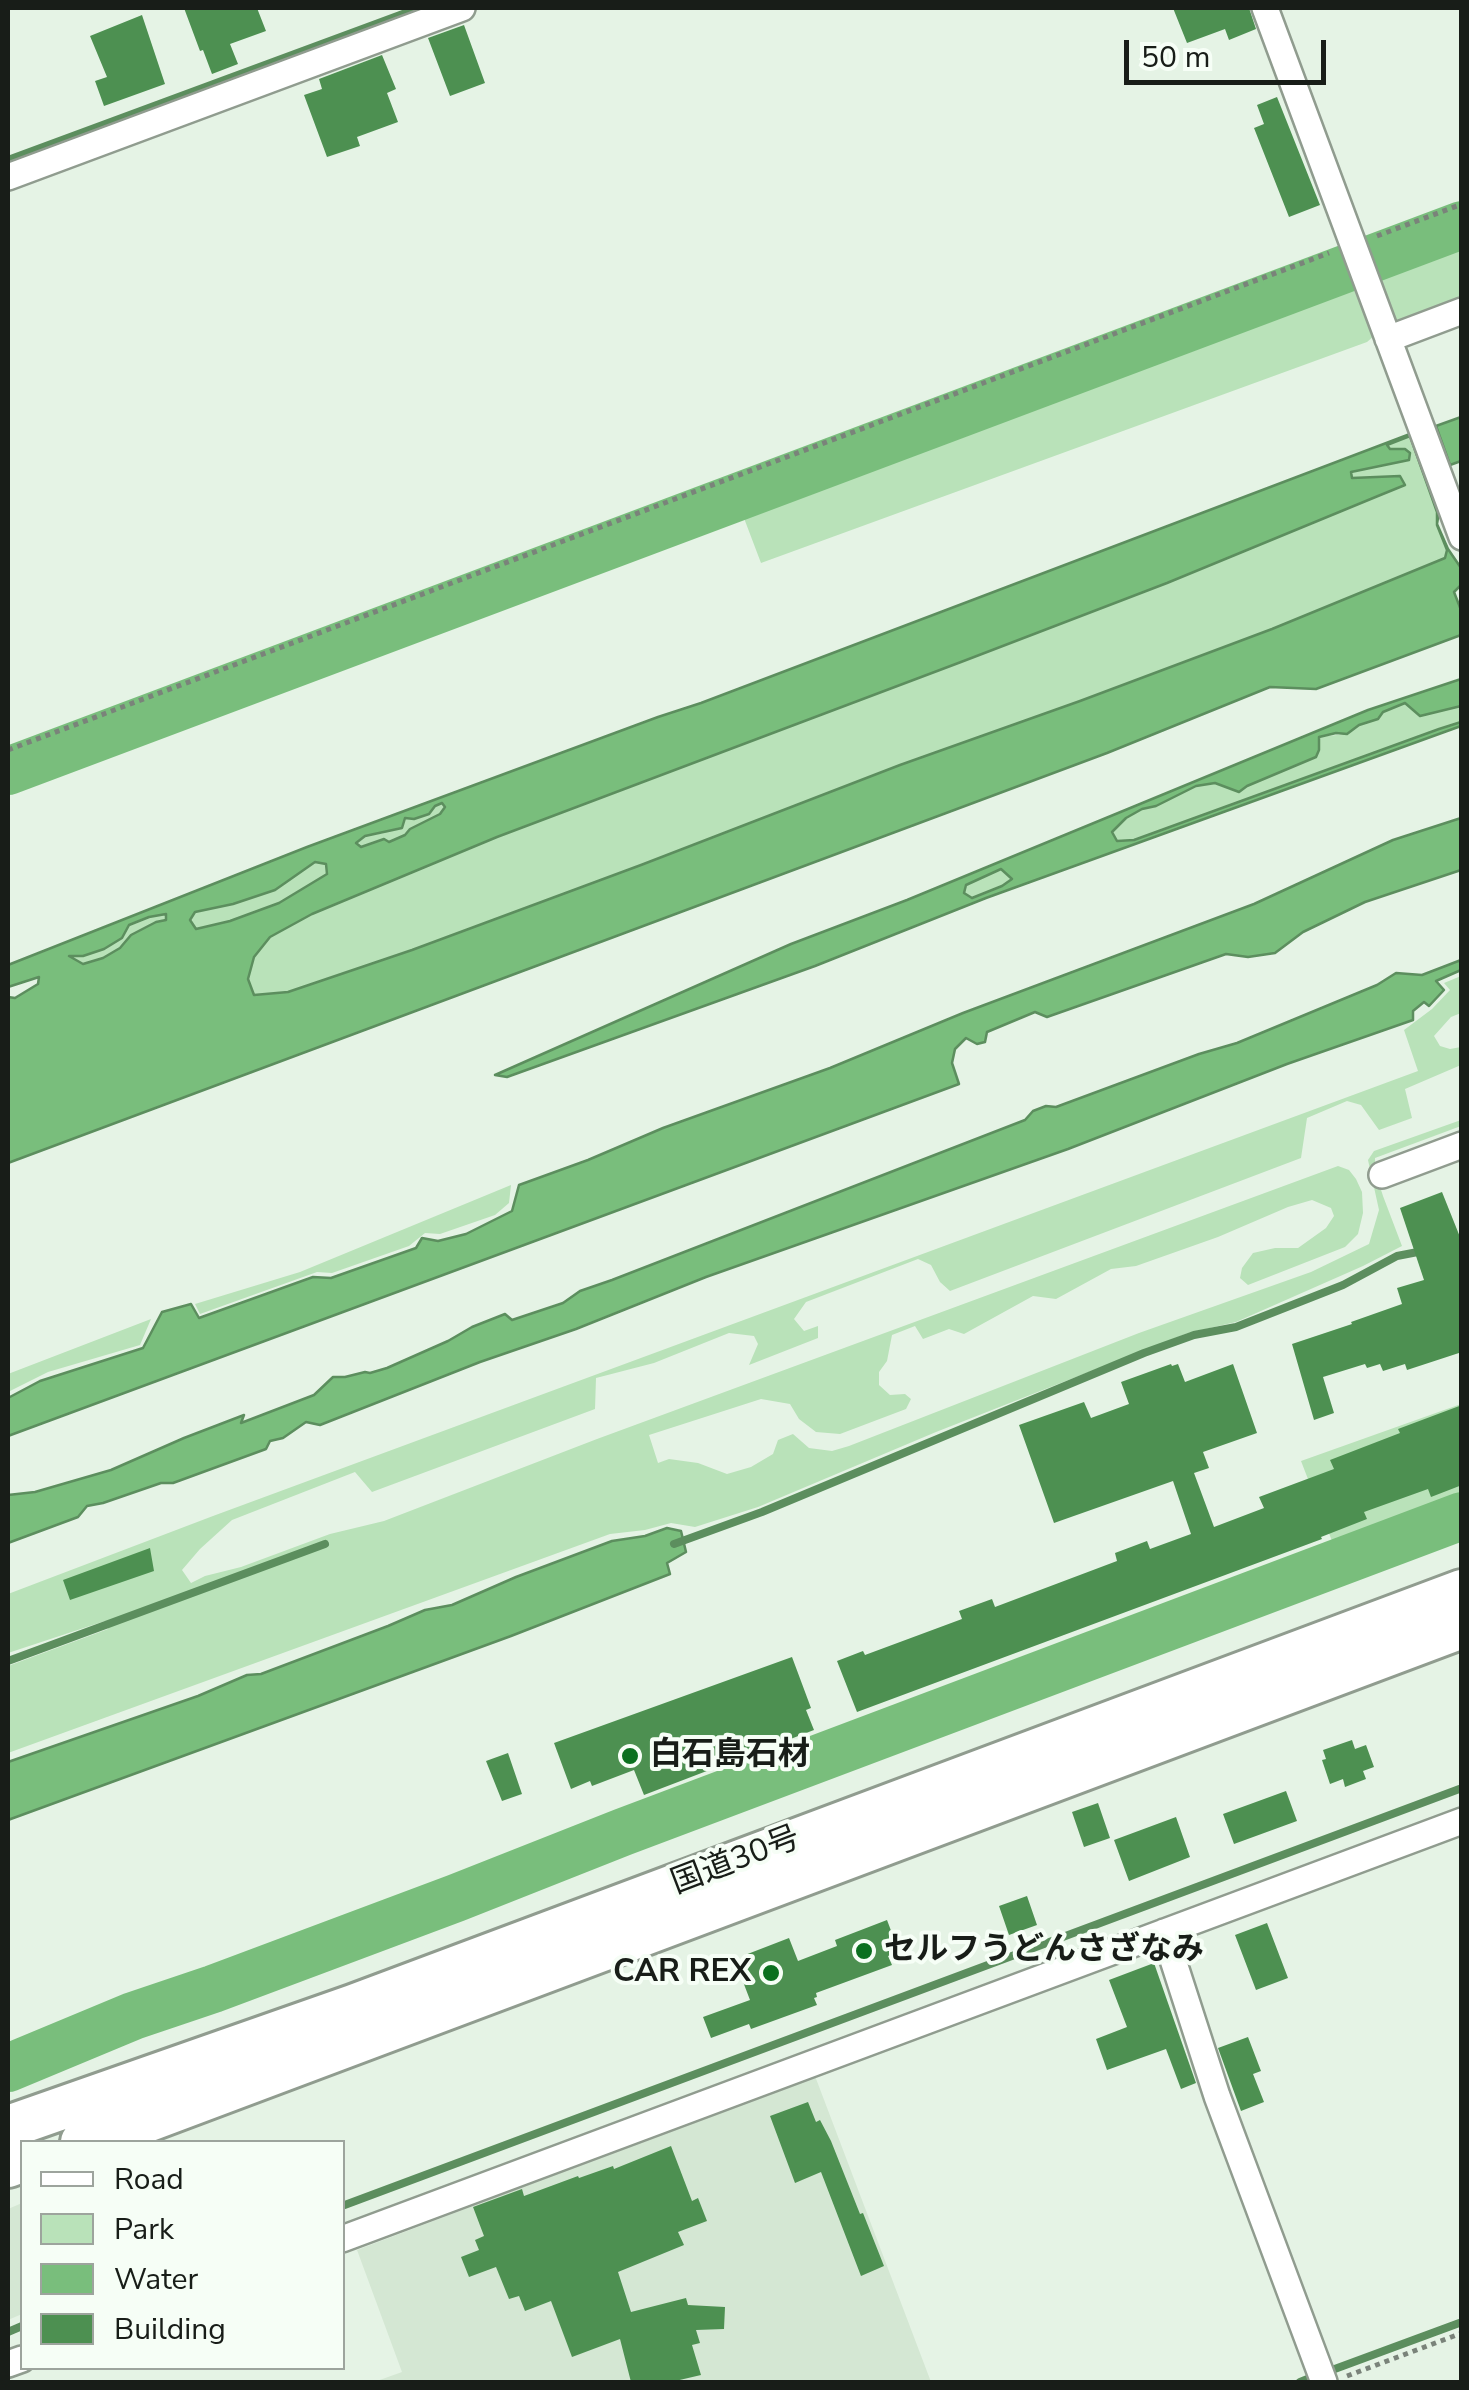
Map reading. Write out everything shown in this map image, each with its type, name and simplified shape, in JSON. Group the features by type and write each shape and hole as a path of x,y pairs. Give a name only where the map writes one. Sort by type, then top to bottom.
{"highway":[{"name":"国道30号","path":"8,2127 353,2006 1462,1591"},
{"name":"国道30号","path":"88,2140 1462,1627"}],"street":[{"path":"8,177 462,8"},
{"path":"1265,8 1462,537"},
{"path":"1388,339 1462,311"},
{"path":"1382,1175 1462,1146"},
{"path":"345,2238 1462,1820"},
{"path":"1164,1932 1217,2096 1335,2379"}],"path":[{"path":"8,750 1358,257 1462,204"},
{"path":"1335,2379 1462,2333"}],"shaded area":[{"path":"815,2076 931,2382 374,2382 402,2372 357,2250"},
{"path":"20,2204 20,2315 8,2320 8,2209"}],"green space":[{"path":"1461,236 1461,299 1398,322 1391,319 1374,268"},
{"path":"1354,278 1374,336 1367,342 761,563 739,505"},
{"path":"1410,436 1437,512 1437,525 1447,550 1445,558 1272,629 412,950 287,992 254,996 248,979 254,957 270,937 312,914 497,837 961,662 1352,507 1372,478 1351,478 1351,472 1409,460 1387,444"},
{"path":"1405,703 1420,716 1461,706 1461,722 1134,840 1117,841 1112,832 1142,809 1196,786 1215,783 1239,791 1316,757 1318,737 1347,734"},
{"path":"442,803 446,807 440,814 405,835 361,847 355,843 365,836 384,833 405,818 414,818"},
{"path":"315,862 326,864 328,874 279,903 196,929 190,920 195,912 275,890"},
{"path":"1002,869 1012,879 1002,886 972,898 964,893 966,885"},
{"path":"167,914 166,920 131,935 120,948 103,958 83,964 68,955 83,956 129,925"},
{"path":"1461,976 1461,1013 1451,1017 1434,1036 1440,1046 1461,1047 1461,1065 1405,1089 1412,1118 1379,1130 1361,1105 1347,1101 1307,1118 1301,1158 950,1291 931,1265 918,1259 806,1302 794,1319 804,1331 818,1326 818,1338 749,1365 758,1344 754,1336 729,1333 654,1363 596,1378 595,1409 372,1492 355,1472 232,1520 182,1570 191,1583 330,1534 384,1521 1338,1166 1349,1170 1356,1179 1362,1192 1363,1213 1358,1234 1345,1247 1248,1285 1240,1278 1253,1253 1298,1248 1326,1228 1334,1216 1331,1208 1312,1200 1288,1207 1136,1266 1111,1269 1056,1299 1033,1296 964,1334 949,1329 923,1339 915,1326 892,1335 887,1361 879,1372 879,1385 890,1395 905,1394 911,1399 906,1409 840,1434 816,1432 799,1419 790,1404 761,1399 649,1435 658,1463 669,1459 698,1463 727,1474 751,1467 773,1454 778,1440 793,1434 809,1448 832,1451 849,1446 1139,1333 1311,1272 1369,1244 1379,1210 1368,1160 1374,1151 1461,1120 1461,1126 1375,1158 1375,1171 1402,1246 1236,1322 1188,1333 758,1507 695,1527 671,1523 610,1534 8,1753 8,1666 108,1629 105,1621 8,1653 8,1594 1418,1071 1404,1030 1450,990 1444,983"},
{"path":"511,1185 509,1203 495,1215 440,1234 425,1233 409,1246 332,1273 317,1272 200,1314 195,1304 300,1272"},
{"path":"151,1319 140,1345 48,1372 8,1392 8,1374"},
{"path":"1461,1404 1461,1493 1332,1541 1301,1461"}],"water":[{"path":"1461,417 1461,461 1450,465 1436,426"},
{"path":"1410,434 1439,512 1437,524 1461,568 1461,585 1454,592 1461,610 1461,635 1316,689 1270,687 1107,753 8,1163 8,997 15,998 38,984 39,977 8,987 8,965 307,847 701,703","holes":["1410,436 1437,512 1437,524 1447,550 1445,558 1272,629 412,950 288,992 254,995 248,979 254,957 270,937 312,914 497,837 1167,583 1405,485 1400,476 1352,478 1351,472 1409,460 1410,453 1405,449 1390,449 1387,445","442,803 445,807 405,835 361,847 356,843 365,836 402,828 405,818 429,814","315,862 326,864 327,874 279,903 196,929 190,920 195,912 275,890","166,914 166,920 131,935 120,948 103,958 83,964 69,956 104,949 122,938 129,925"]},
{"path":"1461,679 1461,706 1420,716 1405,703 1347,734 1319,737 1316,757 1239,792 1215,783 1196,786 1142,809 1112,832 1117,841 1134,840 1439,729 1461,722 1461,726 986,898 815,966 507,1077 495,1075 791,944 1368,710","holes":["1001,869 1012,879 972,898 964,893 966,885"]},
{"path":"1461,818 1461,870 1365,902 1303,932 1275,953 1248,957 1226,954 1047,1017 1035,1012 987,1032 985,1042 977,1044 966,1038 955,1049 952,1063 959,1084 8,1436 8,1398 40,1381 143,1348 162,1312 191,1304 199,1318 313,1277 331,1278 416,1248 422,1238 438,1241 466,1234 512,1211 519,1185 1254,904 1393,840"},
{"path":"1461,960 1461,970 1436,981 1444,990 1429,1006 1424,1002 1413,1011 1413,1020 1068,1149 706,1277 320,1425 306,1422 283,1438 270,1441 266,1449 173,1483 161,1483 87,1506 78,1517 8,1543 8,1495 35,1492 111,1470 244,1415 241,1423 314,1395 333,1377 387,1368 505,1314 512,1320 563,1303 580,1291 1025,1120 1033,1111 1056,1107 1237,1043 1377,985 1396,973 1422,975"},
{"path":"667,1528 681,1531 686,1552 667,1563 670,1574 8,1820 8,1762 247,1675 261,1674 425,1610 452,1605 612,1541"}],"building":[{"path":"184,8 257,8 266,31 230,44 238,64 212,74"},
{"path":"1173,8 1249,8 1256,29 1229,40 1225,29 1187,43"},
{"path":"142,15 165,84 104,106 95,81 107,77 90,36"},
{"path":"464,25 485,83 450,96 428,38"},
{"path":"382,55 396,89 387,93 398,122 357,137 360,146 327,157 304,95 322,89 319,79"},
{"path":"1277,97 1320,205 1289,217 1254,128 1264,124 1257,105"},
{"path":"1442,1192 1462,1242 1462,1352 1407,1370 1405,1364 1383,1371 1380,1364 1367,1368 1365,1364 1323,1377 1334,1413 1314,1420 1292,1344 1402,1304 1397,1288 1424,1280 1400,1208"},
{"path":"1178,1364 1185,1382 1233,1364 1257,1433 1203,1452 1209,1468 1194,1473 1214,1527 1264,1508 1259,1497 1334,1469 1330,1460 1462,1405 1462,1485 1431,1497 1428,1489 1364,1512 1367,1519 1322,1539 857,1712 837,1661 863,1651 865,1655 962,1619 959,1611 992,1599 995,1607 1117,1561 1115,1553 1147,1541 1150,1549 1191,1534 1173,1481 1054,1523 1019,1425 1084,1402 1091,1418 1129,1404 1121,1382"},
{"path":"150,1548 154,1571 70,1600 63,1580"},
{"path":"792,1657 811,1708 806,1710 814,1730 644,1795 634,1770 592,1786 590,1781 571,1789 554,1743"},
{"path":"1352,1740 1355,1749 1366,1745 1374,1767 1363,1771 1366,1779 1345,1787 1343,1779 1330,1784 1323,1750"},
{"path":"508,1753 522,1794 502,1801 486,1761"},
{"path":"1286,1791 1297,1821 1234,1844 1223,1814"},
{"path":"1098,1803 1110,1838 1084,1847 1072,1812"},
{"path":"1176,1817 1190,1857 1129,1881 1114,1840"},
{"path":"1027,1896 1037,1925 1009,1935 999,1906"},
{"path":"887,1920 899,1952 888,1956 892,1965 816,1993 817,2005 751,2029 749,2024 711,2038 703,2017 750,2000 737,1966 748,1962 745,1955 789,1938 798,1961 837,1946 835,1940"},
{"path":"1267,1923 1288,1978 1256,1990 1235,1935"},
{"path":"1154,1963 1196,2083 1181,2089 1166,2049 1107,2070 1096,2039 1127,2027 1109,1980"},
{"path":"1248,2037 1261,2071 1253,2074 1264,2102 1241,2111 1218,2048"},
{"path":"808,2102 816,2122 820,2120 831,2141 884,2266 861,2276 821,2172 795,2183 770,2116"},
{"path":"671,2146 692,2201 698,2198 707,2221 678,2232 684,2245 618,2272 631,2312 686,2298 688,2305 725,2307 724,2329 696,2330 700,2343 692,2345 701,2375 671,2382 631,2382 620,2339 572,2357 551,2301 525,2311 519,2296 509,2299 496,2267 469,2277 461,2257 479,2250 475,2240 484,2236 473,2207 522,2189 524,2196 578,2176 613,2166 614,2169"}],"waterway":[{"path":"8,160 419,8"},
{"path":"8,771 1462,225"},
{"path":"674,1544 762,1512 1144,1353 1194,1335 1236,1327 1343,1285 1397,1256 1423,1251"},
{"path":"8,2068 133,2016 456,1898 1462,1516"},
{"path":"8,1661 325,1544"},
{"path":"345,2205 1462,1788"},
{"path":"1332,2370 1462,2322"},
{"path":"8,2332 20,2327"},
{"path":"1300,2382 1310,2378"}],"place":[{"name":"白石島石材","path":"630,1756"},
{"name":"セルフうどんさざなみ","path":"864,1951"},
{"name":"CAR REX","path":"771,1973"}]}
